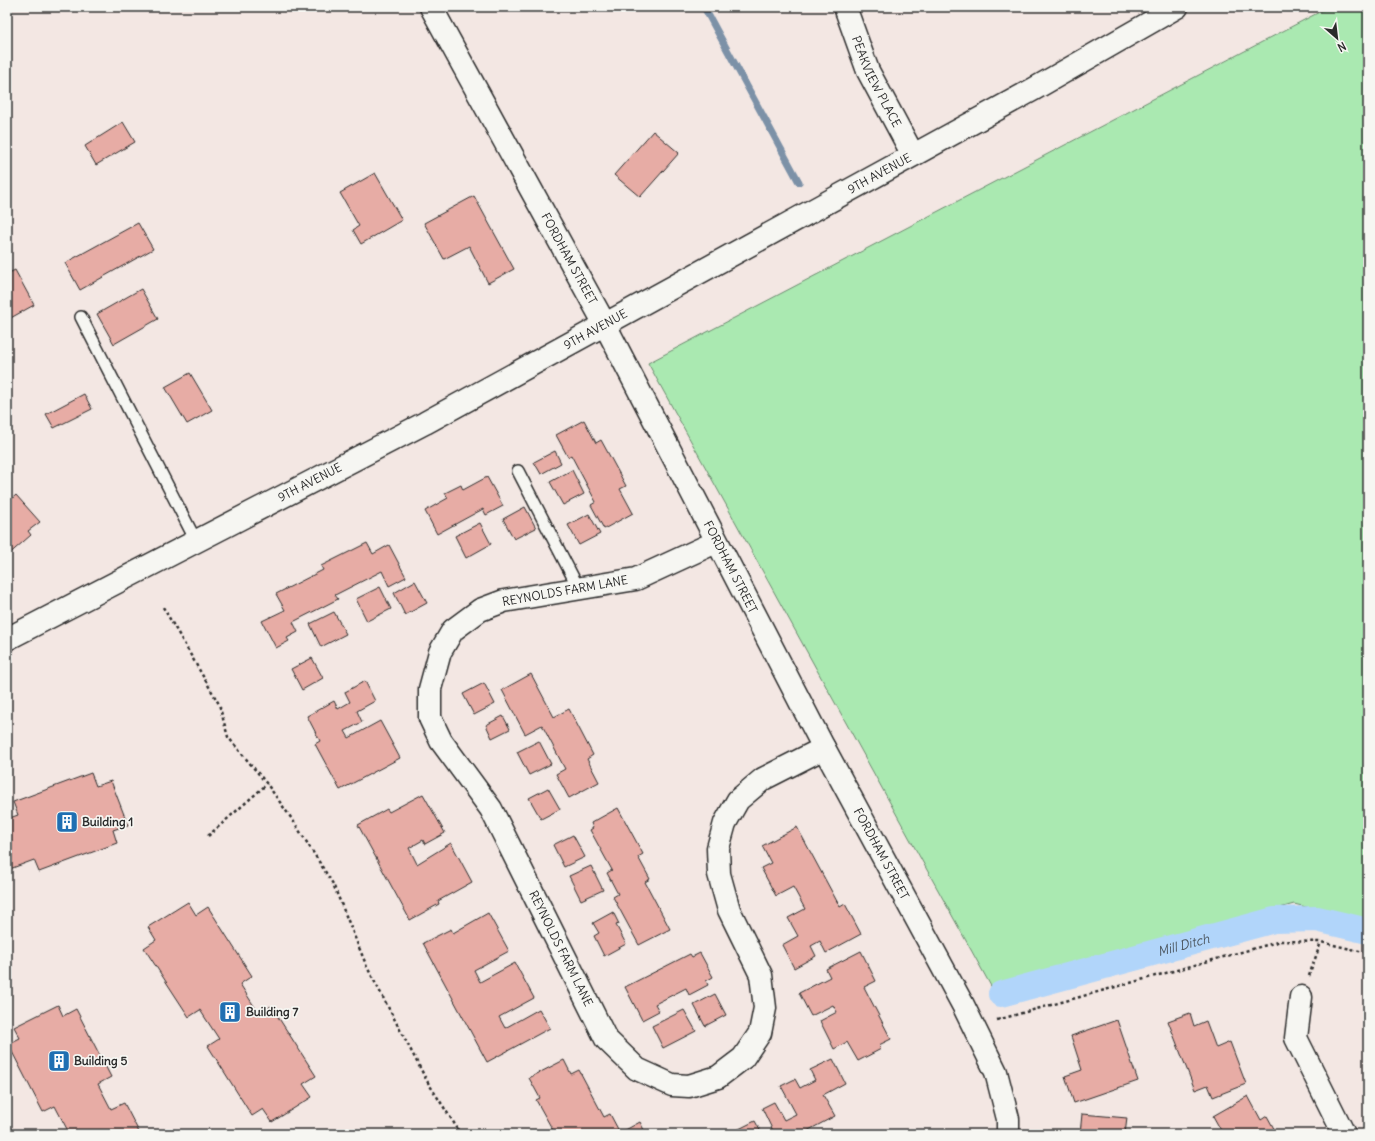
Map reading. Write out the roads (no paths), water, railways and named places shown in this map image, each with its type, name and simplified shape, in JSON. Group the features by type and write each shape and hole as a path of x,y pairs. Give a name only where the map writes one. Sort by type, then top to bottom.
{"street":[{"name":"FORDHAM STREET","path":"431,7 605,325 716,542 973,1027 996,1072 1008,1119 1008,1134"},
{"name":"PEAKVIEW PLACE","path":"845,7 868,71 912,155"},
{"name":"9TH AVENUE","path":"7,639 424,423 1034,89 1177,7"},
{"name":"REYNOLDS FARM LANE","path":"716,542 636,579 504,601 480,610 453,630 440,652 430,689 430,718 441,741 491,809 606,1039 637,1069 672,1085 689,1086 718,1077 743,1058 760,1033 765,1008 761,975 729,910 719,874 718,848 725,823 738,800 763,779 824,748"},
{"path":"1301,997 1296,1038 1344,1134"}],"lane":[{"path":"81,317 196,541"},
{"path":"518,471 579,589"}],"waterway":[{"path":"704,7 799,182"},
{"name":"Mill Ditch","path":"1001,994 1274,920 1317,919 1368,931"}],"place":[{"name":"Building 1","path":"67,822"},
{"name":"Building 7","path":"230,1012"},
{"name":"Building 5","path":"59,1061"}]}
